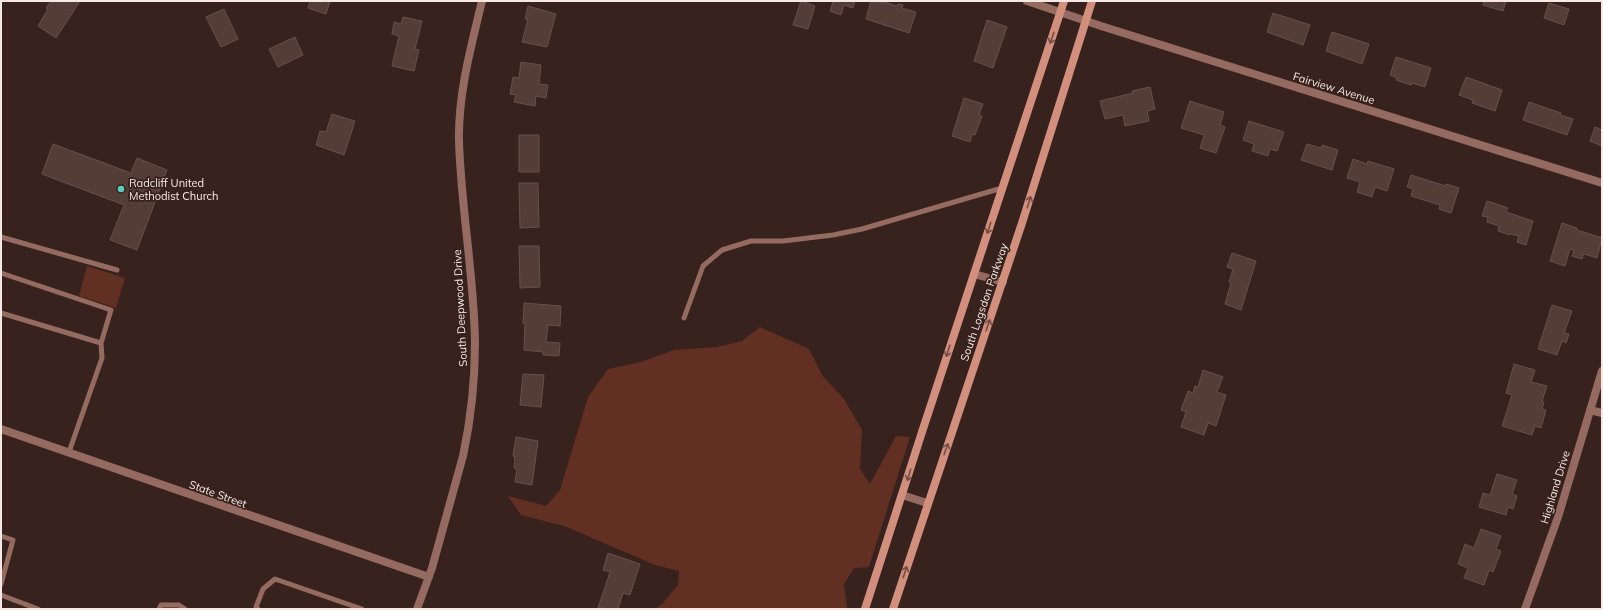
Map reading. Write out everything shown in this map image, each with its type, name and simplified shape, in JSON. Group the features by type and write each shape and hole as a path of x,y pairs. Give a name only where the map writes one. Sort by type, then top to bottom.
{"main road":[{"name":"South Logsdon Parkway","path":"865,609 1064,1"},
{"name":"South Logsdon Parkway","path":"893,609 927,503 1003,282 1092,1"}],"street":[{"name":"South Deepwood Drive","path":"417,609 428,577 463,456 467,438 474,382 474,327 459,134 460,106 482,1"},
{"name":"Fairview Avenue","path":"1026,1 1602,183"},
{"path":"974,274 1003,282"},
{"name":"Highland Drive","path":"1526,609 1558,517 1602,371"},
{"path":"1590,410 1602,413"},
{"name":"State Street","path":"1,430 69,452 238,512 337,544 428,577"},
{"path":"902,495 927,503"}],"lane":[{"path":"684,318 703,266 722,250 751,241 783,241 862,229 1002,188"},
{"path":"1,237 117,270"},
{"path":"1,273 112,310 100,343 102,358 69,452"},
{"path":"1,313 100,343"},
{"path":"1,536 13,540 1,584"},
{"path":"258,609 256,608 263,589 275,579 362,609"},
{"path":"1,596 38,609"},
{"path":"159,609 162,605 179,605 186,609"}],"shaded area":[{"path":"87,266 125,278 116,308 79,296"},
{"path":"760,327 809,349 822,375 844,399 862,430 860,469 870,484 896,436 910,437 869,567 854,568 844,584 846,609 655,609 662,604 678,585 679,571 655,565 564,526 521,515 508,496 546,506 560,490 588,397 608,369 641,362 674,350 717,347 742,341"}],"building":[{"path":"51,1 80,1 56,38 38,26 48,9 46,8"},
{"path":"310,1 330,1 326,14 308,8"},
{"path":"801,1 815,6 808,29 793,25"},
{"path":"830,1 855,1 853,8 844,5 841,15 830,11 833,2"},
{"path":"871,1 885,2 897,6 898,4 903,5 902,8 916,12 909,33 866,19"},
{"path":"1484,1 1506,1 1503,11 1483,5"},
{"path":"1549,3 1569,9 1564,25 1544,18"},
{"path":"528,6 556,14 547,47 522,42 528,19 525,19"},
{"path":"224,9 238,39 221,47 206,17"},
{"path":"1273,13 1310,25 1303,45 1267,32"},
{"path":"403,17 422,21 415,49 419,50 414,71 392,66 399,36 392,34 394,22 401,24"},
{"path":"987,20 1007,27 993,68 974,61"},
{"path":"1332,32 1369,44 1362,64 1326,51"},
{"path":"295,37 303,55 278,67 269,49"},
{"path":"1396,57 1431,68 1425,87 1412,83 1411,85 1396,80 1397,78 1390,75"},
{"path":"521,62 541,65 539,84 548,85 546,98 536,96 535,106 514,102 516,95 510,94 513,77 519,78"},
{"path":"1466,77 1502,90 1495,111 1472,103 1473,100 1459,95"},
{"path":"1150,87 1155,109 1147,111 1149,121 1125,126 1123,115 1105,119 1100,101"},
{"path":"964,98 983,104 979,115 982,116 975,135 972,134 970,142 952,136"},
{"path":"1190,101 1224,112 1220,125 1225,127 1216,153 1200,148 1204,135 1181,128"},
{"path":"1529,102 1561,113 1560,115 1573,119 1567,135 1523,120"},
{"path":"332,114 355,121 344,155 316,145 320,131 326,132"},
{"path":"1249,121 1284,132 1277,151 1270,149 1268,156 1252,151 1254,144 1243,140"},
{"path":"1595,127 1602,130 1602,146 1590,141"},
{"path":"519,135 539,135 539,172 519,172"},
{"name":"Radcliff United Methodist Church","path":"53,144 131,173 137,158 167,170 137,250 110,240 124,205 42,174"},
{"path":"1307,144 1321,148 1322,145 1338,150 1332,170 1301,160"},
{"path":"1353,159 1367,164 1368,161 1394,169 1387,191 1375,187 1372,197 1357,192 1360,182 1347,178"},
{"path":"1411,175 1446,186 1446,184 1459,188 1451,213 1439,209 1440,205 1411,196 1413,189 1407,187"},
{"path":"519,183 538,183 539,227 520,228"},
{"path":"1487,201 1508,208 1506,212 1533,221 1526,245 1517,242 1519,236 1498,231 1499,226 1487,222 1488,217 1482,216"},
{"path":"1562,223 1577,228 1577,230 1602,238 1597,258 1584,254 1582,259 1572,256 1574,250 1570,249 1565,266 1550,261"},
{"path":"519,246 539,246 540,287 520,288"},
{"path":"1232,253 1256,261 1241,310 1225,304 1233,269 1227,267"},
{"path":"524,303 561,306 560,326 548,325 546,342 560,343 559,356 543,355 543,352 524,350"},
{"path":"1552,305 1572,311 1564,333 1569,334 1566,343 1562,341 1557,355 1538,349"},
{"path":"1514,364 1535,370 1531,382 1547,386 1542,401 1544,402 1542,409 1546,410 1541,428 1535,426 1532,435 1502,426 1512,395 1506,393"},
{"path":"1203,370 1223,377 1217,392 1226,395 1216,426 1208,423 1204,435 1181,427 1186,412 1181,410 1188,391 1193,393 1195,386 1198,387"},
{"path":"523,374 544,375 541,407 520,405"},
{"path":"516,437 538,441 532,485 515,482 517,469 514,468 515,457 513,456"},
{"path":"1497,474 1517,480 1512,494 1517,496 1513,509 1508,507 1506,515 1479,507 1483,493 1490,495"},
{"path":"1481,529 1501,536 1496,549 1501,551 1493,572 1489,570 1484,585 1464,578 1468,568 1458,564 1465,544 1474,548"},
{"path":"608,553 640,564 630,595 623,593 618,609 598,608 610,572 603,570"}],"place":[{"name":"Radcliff United Methodist Church","path":"121,189"}]}
